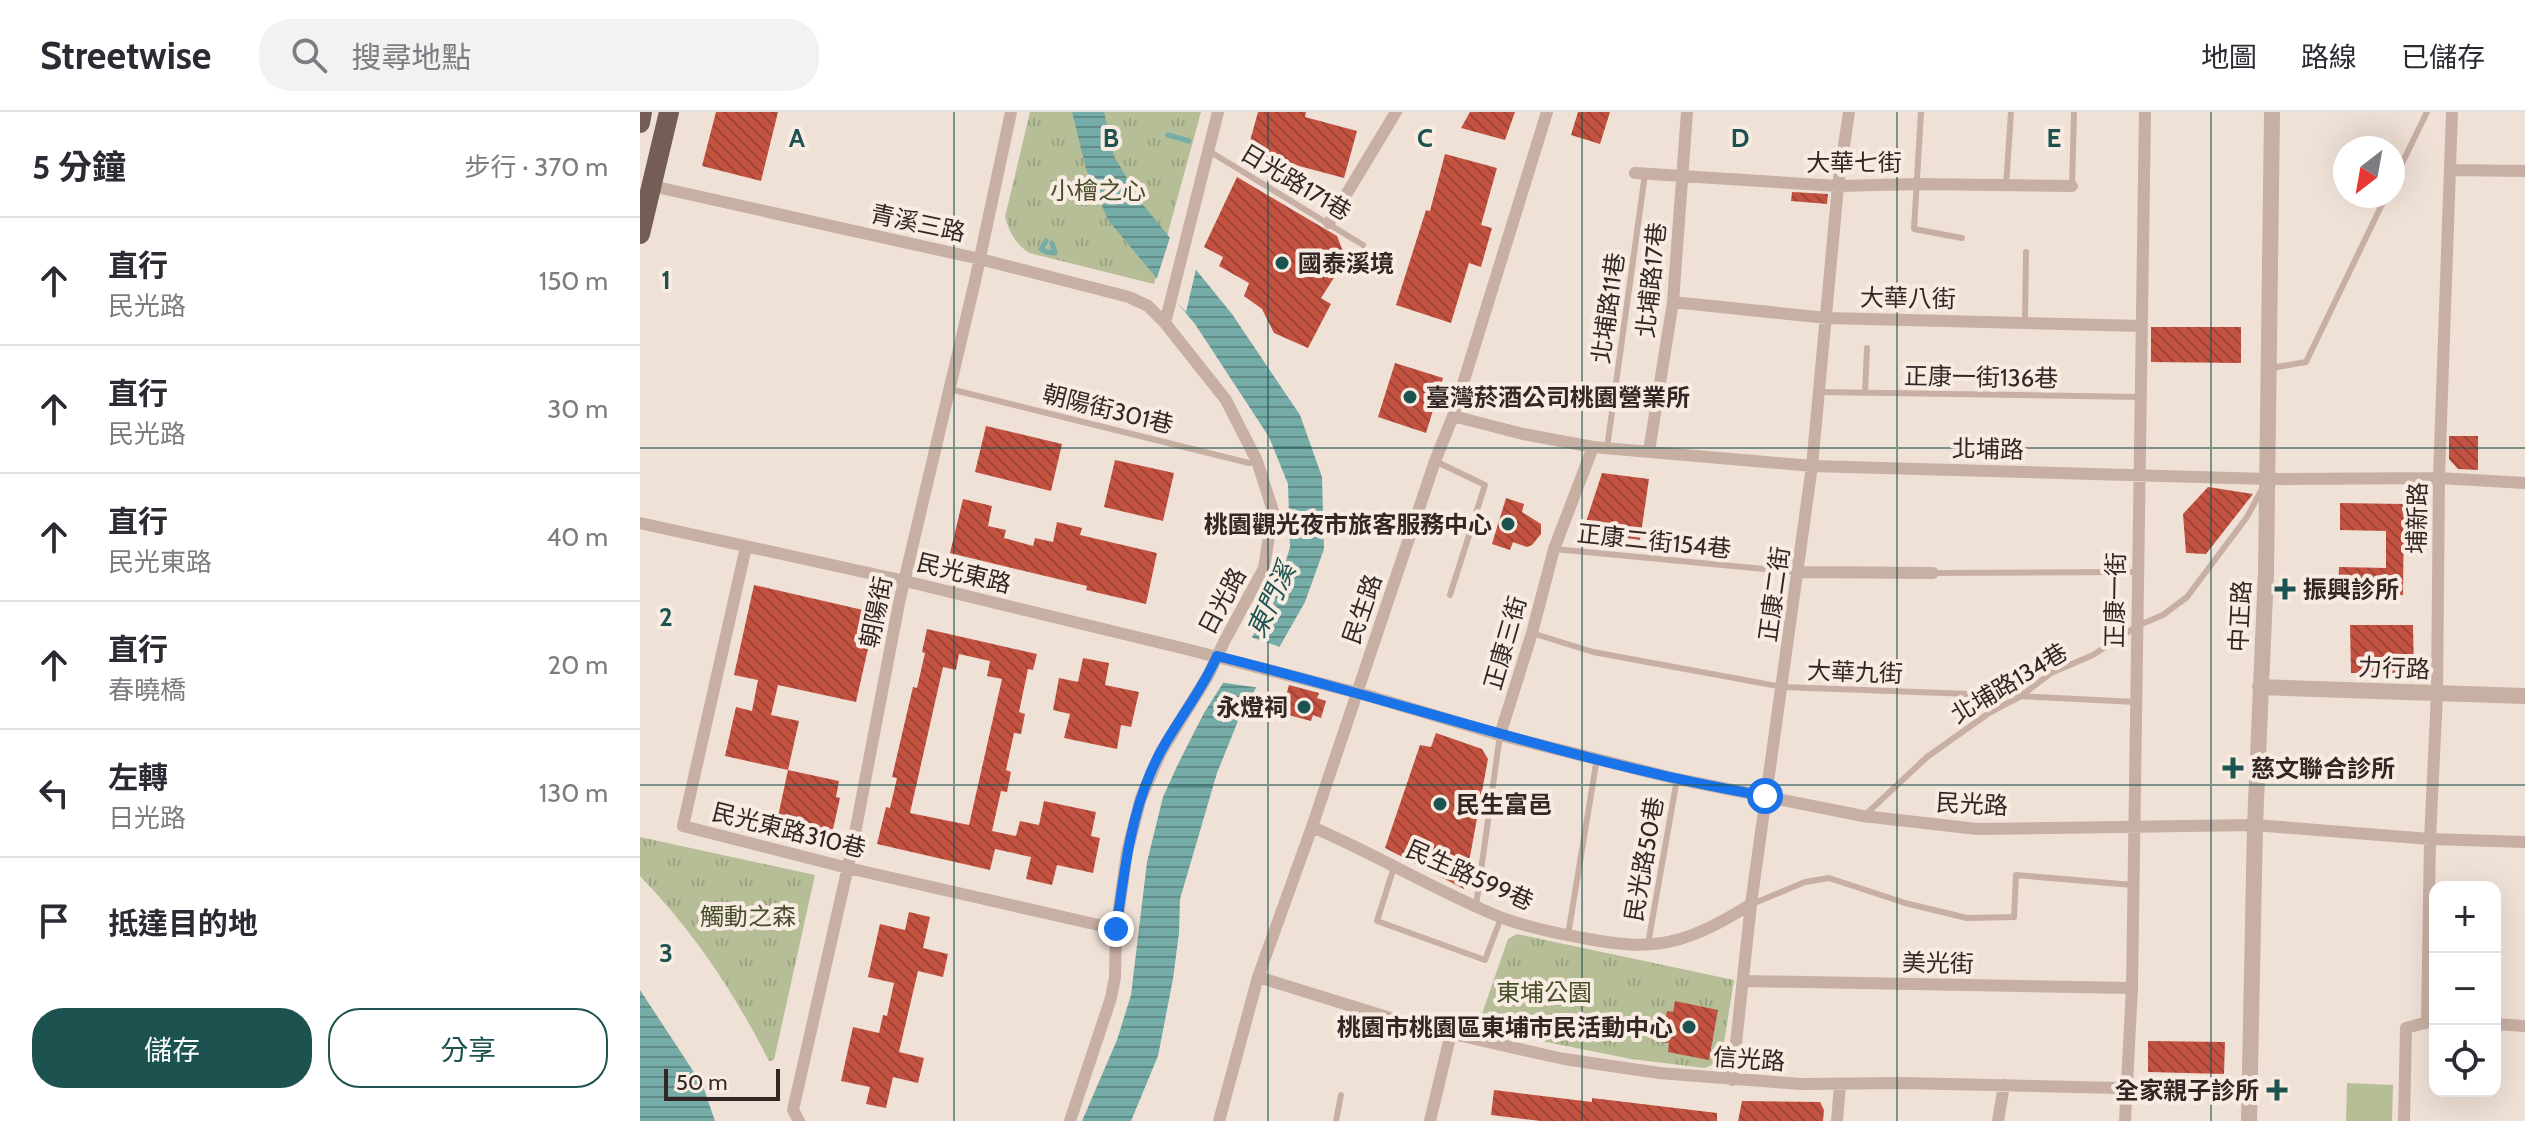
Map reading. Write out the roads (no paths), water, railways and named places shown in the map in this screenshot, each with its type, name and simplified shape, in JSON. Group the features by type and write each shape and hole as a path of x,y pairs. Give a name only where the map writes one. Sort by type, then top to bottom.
{"main road":[{"path":"640,123 642,112"},
{"path":"640,234 669,112"}],"street":[{"name":"朝陽街","path":"799,1121 793,1110 848,868 905,581 1011,112"},
{"path":"1165,323 1218,112"},
{"path":"1329,223 1396,112"},
{"name":"民生路","path":"1219,1121 1258,977 1453,416 1547,112"},
{"name":"北埔路17巷","path":"1649,451 1673,302 1687,112"},
{"name":"正康二街","path":"1732,1080 1765,796 1783,687 1812,466 1838,186 1849,112"},
{"name":"正康一街","path":"2125,1121 2132,988 2145,112"},
{"name":"中正路","path":"2249,1121 2267,479 2272,112"},
{"name":"埔新路","path":"2431,953 2430,839 2437,694 2439,478 2452,112"},
{"path":"2450,170 2525,171"},
{"name":"大華七街","path":"1640,173 1838,186 2072,186"},
{"name":"青溪三路","path":"652,186 980,259 1129,297 1148,306 1165,323"},
{"name":"大華八街","path":"1673,302 1827,318 2142,326"},
{"name":"日光路","path":"1070,1121 1111,998 1115,977 1116,929 1127,852 1146,785 1161,752 1223,658 1264,568 1273,511 1257,461 1226,400 1165,323"},
{"name":"北埔路","path":"1453,416 1523,434 1600,447 1812,466 2267,479 2439,478 2525,483"},
{"name":"正康三街","path":"1500,735 1554,549 1600,447"},
{"name":"民光東路","path":"640,523 905,581 1357,693"},
{"name":"民光東路310巷","path":"746,547 683,826 848,868 1116,929"},
{"path":"1799,572 1933,573"},
{"name":"力行路","path":"2260,687 2525,696"},
{"name":"民光路","path":"1357,693 1500,735 1677,779 1863,816 1977,829 2255,825 2430,839 2525,842"},
{"name":"民生路599巷","path":"1312,827 1501,917 1568,935 1627,945 1680,939 1751,904"},
{"name":"信光路","path":"1258,977 1400,1021 1564,1059 1732,1080 2250,1091"},
{"name":"美光街","path":"1744,981 2132,988"},
{"path":"2404,1121 2406,1028 2429,1022"},
{"path":"2501,1024 2525,1026"},
{"path":"1430,1121 1451,1033"},
{"path":"1837,1121 1840,1084"},
{"path":"1998,1121 2004,1085"}],"lane":[{"path":"1921,112 1914,229 1962,238"},
{"path":"2006,186 2011,112"},
{"path":"2072,186 2074,112"},
{"path":"2405,157 2427,112"},
{"name":"日光路171巷","path":"1209,151 1363,245"},
{"name":"北埔路11巷","path":"1600,447 1640,173"},
{"path":"2269,369 2306,362 2380,208"},
{"path":"2025,323 2026,252"},
{"path":"1865,393 1867,348"},
{"name":"朝陽街301巷","path":"950,389 1249,463 1257,461"},
{"name":"正康一街136巷","path":"1820,392 2141,397"},
{"path":"1435,461 1485,485 1450,595"},
{"name":"北埔路134巷","path":"1863,816 1927,757 1989,713 2021,696 2051,673 2093,655 2137,626 2163,615 2187,597 2247,517 2267,479"},
{"name":"正康二街154巷","path":"1554,549 1799,572"},
{"path":"1933,573 2138,572"},
{"name":"大華九街","path":"1532,633 1593,652 1783,687 2136,702"},
{"name":"正康三街","path":"1476,906 1500,735"},
{"path":"1568,935 1597,758"},
{"name":"民光路50巷","path":"1648,944 1677,779"},
{"path":"1394,867 1377,921 1485,960 1501,917"},
{"path":"1751,904 1805,882 1829,878 1905,903 1967,918 2014,917 2016,875 2133,885"},
{"path":"1336,1121 1341,1095"}],"water":[{"path":"1072,112 1104,112 1114,156 1140,201 1232,314 1300,415 1322,477 1324,549 1305,602 1240,716 1217,773 1180,899 1173,979 1158,1056 1131,1121 1082,1121 1117,1040 1131,995 1147,862 1163,797 1204,713 1274,602 1290,547 1288,484 1269,437 1195,324 1108,220 1086,169"},
{"path":"640,990 703,1086 715,1121 640,1121"}],"waterway":[{"path":"1168,135 1189,141"},
{"path":"1046,241 1041,249 1047,252"},
{"path":"1047,252 1055,253 1052,243"}],"place":[{"name":"國泰溪境","path":"1282,263"},
{"name":"臺灣菸酒公司桃園營業所","path":"1410,397"},
{"name":"桃園觀光夜市旅客服務中心","path":"1508,524"},
{"name":"振興診所","path":"2285,589"},
{"name":"永燈祠","path":"1304,707"},
{"name":"慈文聯合診所","path":"2233,768"},
{"name":"民生富邑","path":"1440,804"},
{"name":"桃園市桃園區東埔市民活動中心","path":"1689,1027"},
{"name":"全家親子診所","path":"2277,1090"}],"park label":[{"name":"小檜之心","path":"1098,190"},
{"name":"觸動之森","path":"748,916"},
{"name":"東埔公園","path":"1544,992"}],"water label":[{"name":"東門溪","path":"1271,600"}]}
